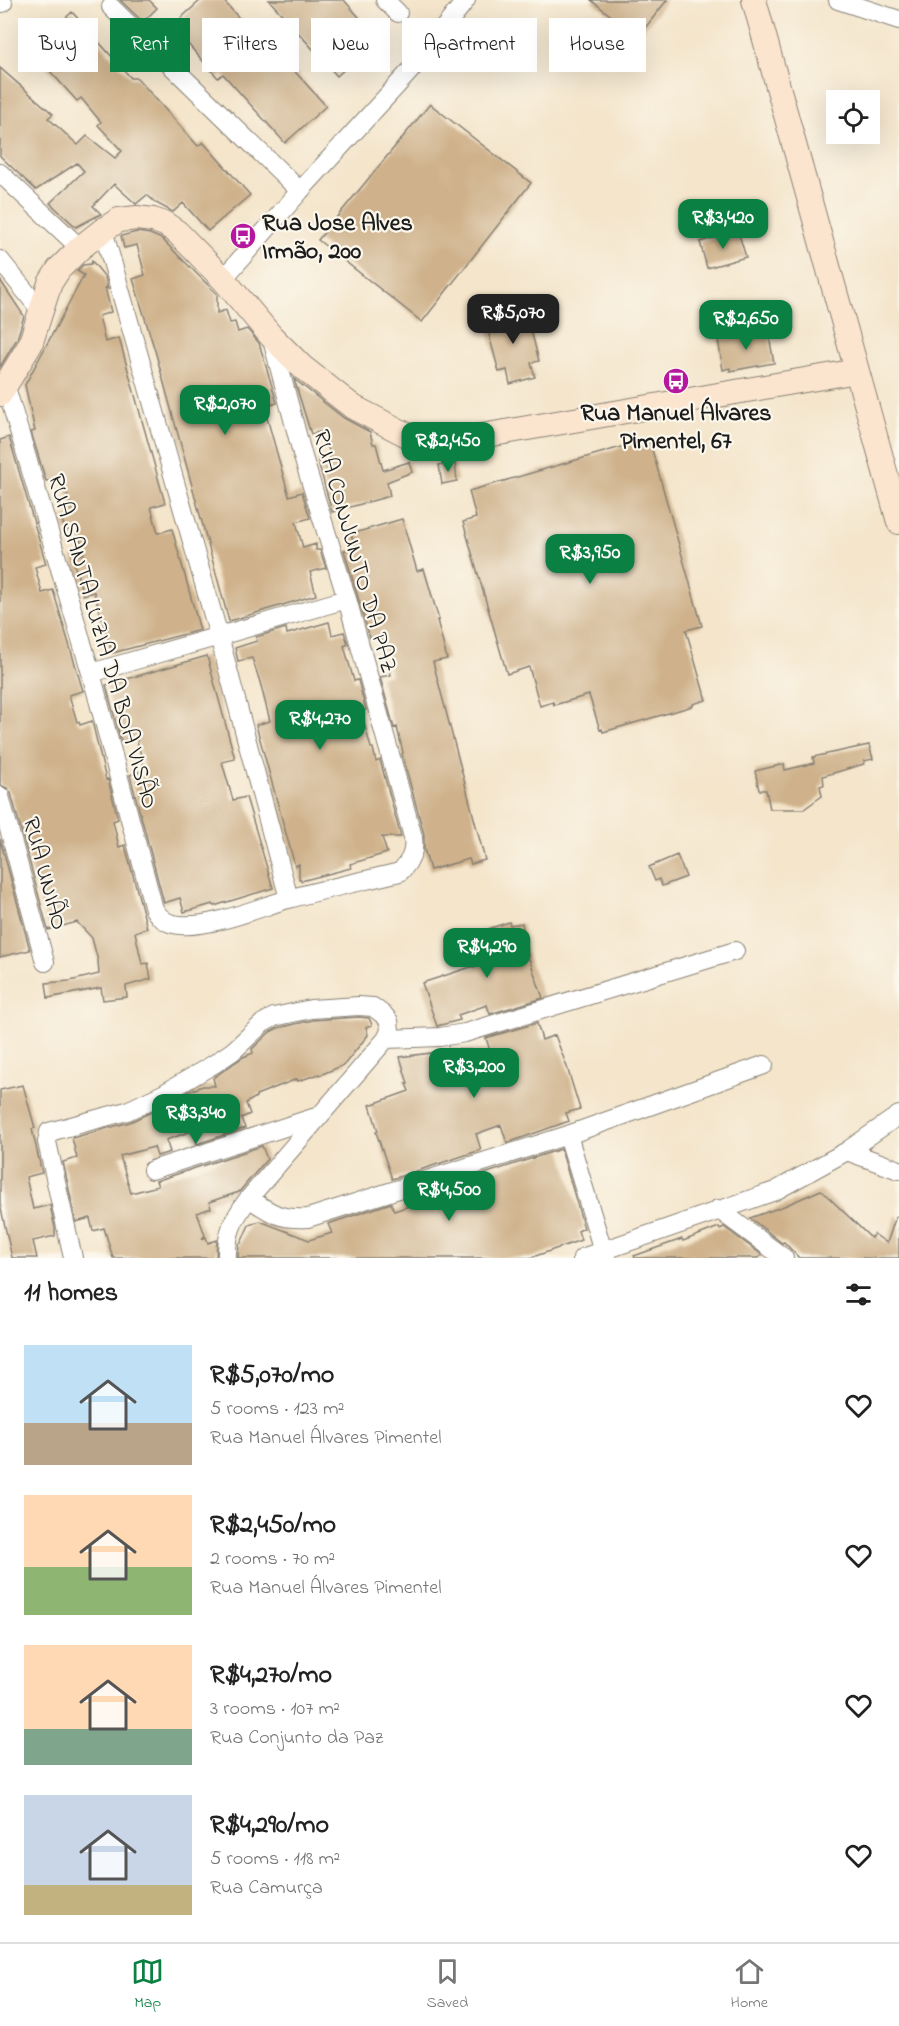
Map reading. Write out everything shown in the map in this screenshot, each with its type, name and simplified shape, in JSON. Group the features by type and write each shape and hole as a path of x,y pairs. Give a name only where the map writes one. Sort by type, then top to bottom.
{"street":[{"path":"223,279 300,190 410,71 466,0"},
{"path":"754,0 899,522"},
{"path":"838,0 899,20"},
{"path":"111,7 300,190"},
{"path":"0,173 80,248"},
{"path":"3,390 30,345 50,283 59,269 103,230 119,220 137,218 165,224 177,232 223,279 271,336 302,367 353,407 409,436 435,440 482,436 857,371"},
{"path":"103,230 219,636 289,899"},
{"path":"0,260 42,312"},
{"name":"RUA CONJUNTO DA PAZ","path":"154,909 167,923 182,926 205,924 289,899 400,872 412,857 414,848 413,837 346,599 303,457 271,336"},
{"name":"RUA SANTA LUZIA DA BOA VISÃO","path":"3,390 91,673 154,909"},
{"path":"91,673 346,599"},
{"name":"RUA UNIÃO","path":"0,796 45,962"},
{"path":"388,1035 440,1037 465,1033 735,951"},
{"path":"73,1258 47,1142 49,1132 127,1111 191,1079 233,1051 263,1023 274,1017 311,1009 373,1007 389,1021 388,1035 236,1216 228,1233 227,1258"},
{"path":"249,1198 266,1211 279,1216 292,1219 308,1218 568,1135 764,1065"},
{"path":"582,1258 605,1254 718,1209 775,1191 847,1151 899,1115"},
{"path":"152,1170 320,1116"},
{"path":"568,1135 605,1254"},
{"path":"847,1151 899,1170"},
{"path":"718,1209 784,1258"}],"building":[{"path":"120,0 149,0 157,8 147,18 139,18"},
{"path":"201,0 223,0 239,18 202,18 202,60 190,46 190,18 181,18"},
{"path":"269,0 344,0 360,18 311,18 311,47 299,34 299,18 285,18"},
{"path":"591,0 667,0 646,27 646,18 614,18"},
{"path":"72,12 77,18 66,18"},
{"path":"98,41 110,55 110,72 126,72 131,78 137,78 198,146 203,142 250,195 208,231 183,203 173,212 147,195 136,204 114,184 93,206 101,214 76,227 50,203 84,171 77,163 36,190 0,156 0,68 53,114 48,118 78,145 87,136 115,158 122,151 98,125 101,122 81,98 77,101 51,72 98,72"},
{"path":"213,72 295,72 326,106 285,143 223,74 218,78"},
{"path":"430,104 531,183 422,322 318,240"},
{"path":"738,231 746,257 707,268 700,242"},
{"path":"137,232 162,239 217,294 217,313 226,310 230,323 235,322 238,332 247,329 259,343 277,403 264,407 289,496 302,492 310,518 296,522 303,548 316,544 316,550 320,550 326,568 310,572 316,595 229,621 156,354 133,279 145,275 137,245 124,248 121,236"},
{"path":"92,261 105,277 108,289 105,287 111,312 99,316 105,342 119,338 165,503 151,507 158,533 172,529 200,630 112,653 94,592 83,595 72,557 84,554 77,528 65,531 62,518 73,515 63,479 46,481 31,432 35,431 25,385 84,275 77,271 83,265 91,264"},
{"path":"0,280 24,316 17,339 0,367"},
{"path":"525,307 539,361 531,363 535,377 510,384 507,370 499,372 485,320"},
{"path":"768,331 774,363 730,371 730,368 723,370 718,339"},
{"path":"294,379 344,418 370,432 383,470 409,462 412,472 387,482 390,496 332,512 318,461 331,457 323,431 311,434"},
{"path":"9,437 46,564 35,567 42,593 53,590 83,691 69,695 77,722 80,725 92,721 118,819 113,821 119,847 125,845 147,928 135,932 142,964 148,963 151,979 126,986 127,997 103,1000 101,988 48,998 46,983 70,981 99,974 98,961 92,938 77,922 48,930 11,793 0,785 0,440"},
{"path":"649,439 702,626 686,630 706,700 693,704 693,706 603,732 602,729 600,730 589,695 554,705 553,702 540,706 529,667 507,674 463,522 476,518 469,491"},
{"path":"455,463 457,481 442,484 439,465"},
{"path":"402,519 417,571 424,569 439,620 437,620 447,659 433,662 485,860 471,864 469,859 430,870 424,849 424,834 397,727 394,728 380,677 391,675 380,636 370,638 344,550 356,550 351,534"},
{"path":"329,622 332,635 344,632 348,644 344,646 354,681 358,680 366,710 361,711 371,748 373,748 376,762 380,760 401,837 382,837 387,853 350,864 351,868 301,881 299,864 295,866 256,725 270,721 260,682 252,658 238,661 235,648 257,641 256,637 286,628 287,634"},
{"path":"207,656 235,759 222,762 233,800 246,797 273,888 214,906 213,904 184,912 180,898 164,903 130,775 145,770 136,737 121,741 106,685"},
{"path":"869,745 873,759 864,761 864,764 823,776 824,785 820,786 822,796 804,809 770,809 766,790 759,790 755,771 784,764 785,770 814,763 813,757"},
{"path":"0,839 30,950 0,957"},
{"path":"677,855 686,877 662,886 659,879 655,881 649,867"},
{"path":"509,922 510,925 522,923 526,950 543,998 490,1014 487,1005 458,1015 460,1020 437,1026 422,983 476,967 473,954 494,948 488,929"},
{"path":"369,1018 372,1025 366,1027 368,1035 344,1065 320,1075 298,1081 297,1079 256,1095 246,1103 250,1114 241,1118 245,1128 197,1144 192,1131 166,1140 170,1152 157,1156 154,1147 120,1156 131,1193 158,1186 156,1181 262,1146 267,1159 239,1192 209,1202 211,1208 197,1213 205,1235 202,1239 206,1237 208,1243 217,1240 216,1258 113,1258 104,1228 93,1231 90,1218 76,1222 63,1162 77,1158 72,1138 130,1122 192,1090 203,1086 215,1086 213,1078 243,1057 253,1053 252,1049 270,1032 278,1028 313,1020"},
{"path":"537,1023 542,1040 555,1035 567,1067 580,1109 566,1113 569,1121 507,1143 501,1125 476,1134 481,1150 392,1179 376,1132 378,1131 370,1105 409,1091 400,1057 446,1051 446,1049 490,1051 486,1038"},
{"path":"23,1085 35,1128 32,1129 42,1173 26,1177 33,1209 50,1205 55,1228 55,1236 33,1241 37,1258 12,1258 0,1204 0,1090"},
{"path":"561,1149 584,1228 578,1231 581,1240 530,1258 238,1258 239,1244 249,1225 260,1221 309,1240 332,1233 328,1224 391,1203 394,1211 430,1199 427,1192 452,1184 455,1190 480,1182 478,1176"},
{"path":"821,1190 871,1238 874,1234 887,1243 896,1216 899,1217 899,1258 799,1258 784,1242 782,1243 750,1218"},
{"path":"719,1227 720,1229 724,1227 762,1255 758,1258 635,1258 634,1256 682,1239 683,1241"}],"place":[{"name":"Rua Jose Alves Irmão, 200","path":"243,236"},
{"name":"Rua Manuel Álvares Pimentel, 67","path":"676,381"}]}
